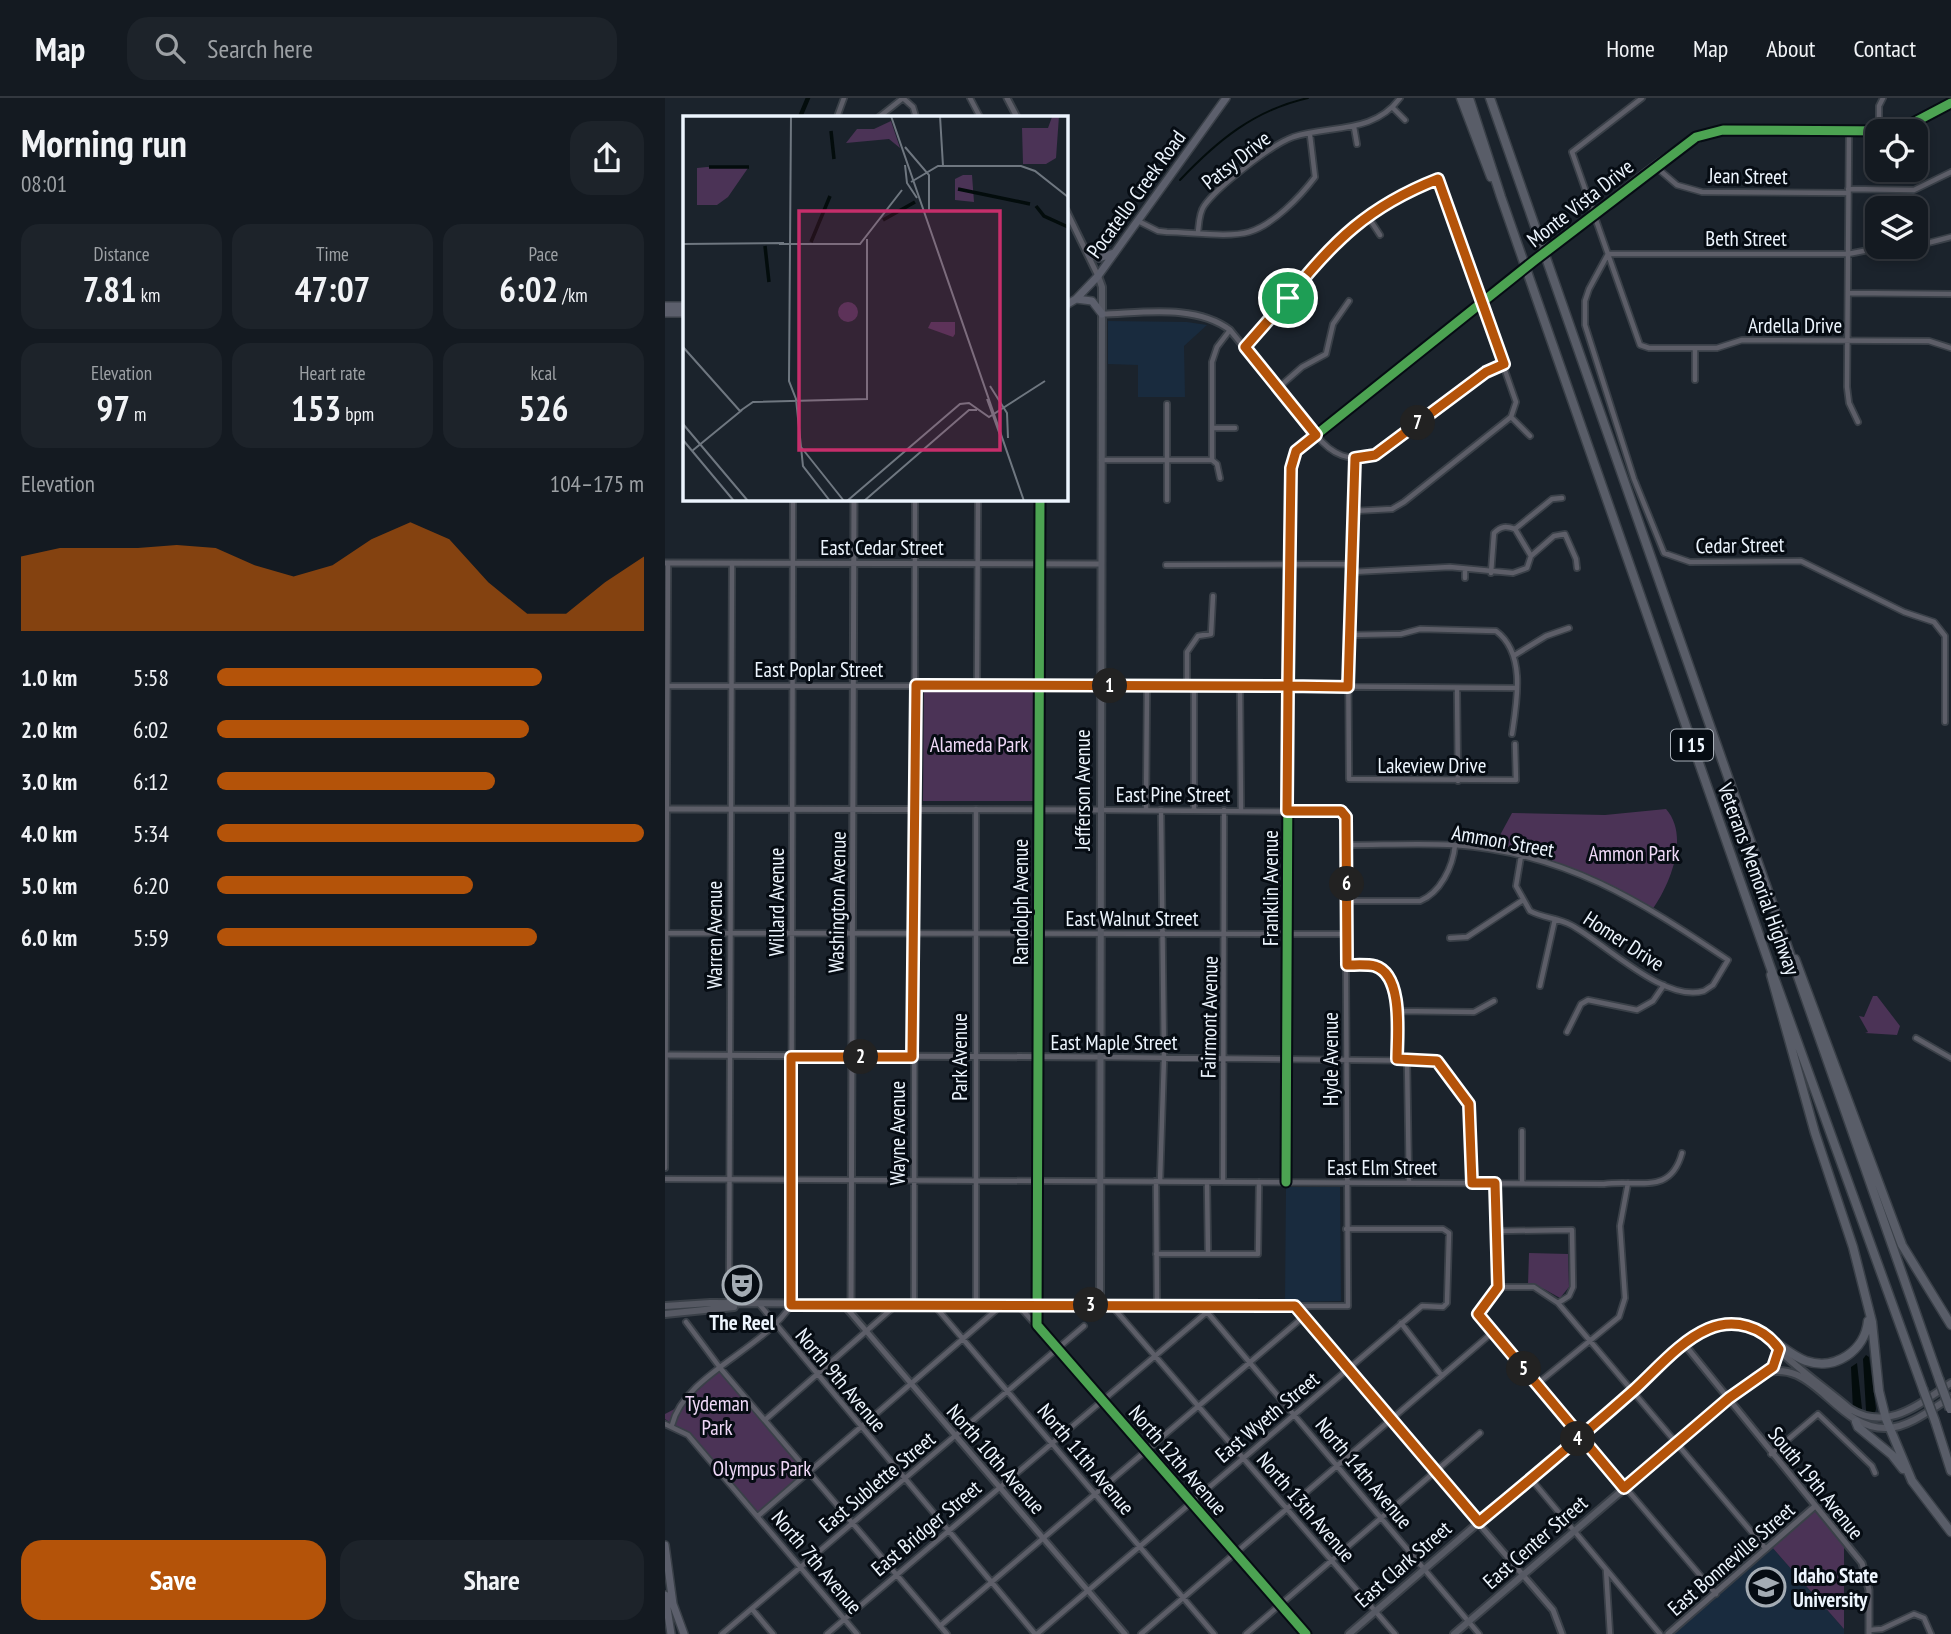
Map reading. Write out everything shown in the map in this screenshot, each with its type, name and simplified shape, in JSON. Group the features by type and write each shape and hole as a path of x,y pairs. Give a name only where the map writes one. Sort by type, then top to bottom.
{"highway":[{"path":"1461,98 1501,197"},
{"name":"Veterans Memorial Highway","path":"1469,98 1501,197 1770,966 1951,1471"},
{"name":"Veterans Memorial Highway","path":"1493,98 1506,143 1782,930 1786,950 1950,1411"},
{"path":"1782,930 1902,1245 1951,1325"},
{"path":"1770,966 1797,1074 1853,1247 1868,1307 1886,1419 1912,1481"},
{"path":"1772,1340 1806,1361 1820,1363 1841,1359 1854,1351 1866,1333 1868,1307"},
{"path":"1856,1422 1858,1427 1892,1455 1951,1532"}],"main road":[{"name":"Pocatello Creek Road","path":"1067,304 1076,299 1098,276 1226,98"},
{"path":"1089,254 1099,258 1114,252"},
{"name":"Jefferson Avenue","path":"1098,276 1102,286 1098,1057 1100,1305"},
{"path":"1076,299 1095,303 1102,314"},
{"path":"665,306 683,306"},
{"path":"665,313 683,313"},
{"path":"665,1306 1100,1305"},
{"path":"665,1314 729,1306"},
{"name":"East Clark Street","path":"1349,1634 1685,1345 1710,1329 1727,1324 1755,1328 1772,1340 1779,1349"},
{"path":"1767,1371 1773,1367 1779,1349 1850,1409 1865,1418 1886,1419 1902,1414 1951,1383"},
{"path":"1767,1371 1784,1370 1802,1375 1856,1422 1890,1428 1911,1420 1951,1397"},
{"name":"East Center Street","path":"1454,1634 1729,1398 1767,1371"},
{"path":"665,1545 673,1604 684,1634"},
{"path":"665,1595 671,1634"}],"street":[{"path":"837,116 844,98"},
{"path":"880,116 903,98 913,107 916,116"},
{"path":"970,98 979,116"},
{"path":"1007,98 1016,116"},
{"name":"Patsy Drive","path":"1198,232 1205,204 1266,151 1293,137 1368,123 1393,108 1400,98"},
{"path":"1608,254 1572,152 1642,98"},
{"path":"1879,119 1879,106 1883,98"},
{"name":"Monte Vista Drive","path":"1921,119 1951,103"},
{"path":"1393,108 1405,120"},
{"path":"1354,127 1357,144"},
{"path":"1849,131 1847,341 1849,403 1858,422"},
{"name":"Monte Vista Drive","path":"1291,468 1296,451 1684,144 1715,132 1865,131"},
{"path":"1138,221 1158,231 1248,232 1261,227 1306,190 1315,177 1310,135"},
{"name":"Jean Street","path":"1656,167 1677,185 1702,192 1914,190 1951,172"},
{"path":"1245,347 1326,250 1367,215 1411,189 1438,179 1516,402 1511,417 1404,502 1392,509 1354,511"},
{"path":"1067,212 1098,276"},
{"path":"1367,215 1380,235"},
{"path":"1928,243 1951,237"},
{"name":"Beth Street","path":"1608,254 1848,254 1865,251"},
{"name":"Ardella Drive","path":"1608,254 1640,345 1649,348 1717,348 1742,340 1929,341 1949,345"},
{"name":"Cedar Street","path":"1608,254 1585,301 1585,324 1634,480 1664,553 1690,562 1801,561 1904,612 1934,622 1945,636 1945,722"},
{"path":"1848,293 1951,294"},
{"path":"1278,388 1302,367 1326,354 1333,324 1349,301"},
{"path":"1102,314 1195,314 1220,322 1245,347 1326,448 1339,456 1355,458 1375,455 1486,372 1504,364"},
{"path":"1212,460 1212,362 1217,347 1230,330"},
{"path":"1695,348 1695,380"},
{"path":"1167,404 1167,500"},
{"path":"1511,417 1530,436"},
{"path":"1213,428 1235,428"},
{"path":"1348,687 1355,458"},
{"path":"1101,460 1212,460 1217,464 1220,478"},
{"name":"Franklin Avenue","path":"1286,1182 1291,468"},
{"path":"1491,573 1494,533 1500,527 1515,529 1552,499 1562,498"},
{"name":"Willard Avenue","path":"791,1305 793,500"},
{"name":"Washington Avenue","path":"847,1305 853,933 853,500"},
{"name":"Wayne Avenue","path":"913,1305 915,500"},
{"path":"977,685 978,500"},
{"name":"Randolph Avenue","path":"1037,1305 1041,500"},
{"path":"1515,529 1531,556"},
{"path":"1352,572 1450,567 1491,573 1522,572 1531,556 1554,536 1565,534 1577,568"},
{"path":"665,1168 669,686 667,563"},
{"name":"East Cedar Street","path":"667,563 1099,564"},
{"name":"Warren Avenue","path":"729,1306 732,563"},
{"path":"1166,565 1352,564"},
{"path":"1465,570 1465,578"},
{"path":"1194,810 1187,652 1198,636 1211,634 1213,596"},
{"path":"1348,635 1487,628 1505,637 1515,655 1516,709 1512,734"},
{"path":"1515,655 1546,636 1569,628"},
{"name":"East Poplar Street","path":"669,686 854,684 1515,688"},
{"path":"1146,810 1147,686"},
{"path":"1240,686 1241,810"},
{"name":"Lakeview Drive","path":"1348,687 1349,779 1516,780 1515,744"},
{"path":"1457,688 1458,780"},
{"name":"East Pine Street","path":"666,809 1345,812"},
{"name":"Park Avenue","path":"976,809 976,1305"},
{"path":"1157,1305 1158,1181 1164,1058 1161,810"},
{"name":"Fairmont Avenue","path":"1223,1182 1226,933 1224,810"},
{"name":"Hyde Avenue","path":"1295,1306 1348,1306 1345,1182 1345,812"},
{"name":"Ammon Street","path":"1347,845 1455,845 1521,856 1573,871 1627,895 1715,952"},
{"path":"1347,901 1420,901 1427,898 1446,873 1455,845"},
{"path":"1450,938 1467,937 1523,900 1516,886 1521,856"},
{"name":"Homer Drive","path":"1523,900 1530,911 1570,925 1664,985 1682,993 1695,993 1713,985 1728,960 1715,952"},
{"path":"1540,986 1555,919"},
{"name":"East Walnut Street","path":"666,933 1346,934"},
{"path":"1347,965 1373,965 1384,972 1394,990 1397,1059"},
{"path":"1567,1031 1581,1004 1588,1000 1637,1010 1653,1001 1664,985"},
{"path":"1397,1012 1474,1012 1495,1001"},
{"path":"1916,1038 1951,1058"},
{"name":"East Maple Street","path":"666,1055 1346,1058 1437,1061 1471,1108 1472,1183"},
{"path":"1407,1060 1409,1183"},
{"path":"1522,1130 1522,1183"},
{"name":"East Elm Street","path":"665,1179 1604,1184 1668,1179 1677,1172 1682,1153"},
{"path":"1207,1182 1208,1254"},
{"path":"1156,1254 1258,1254 1259,1182"},
{"path":"1537,1384 1619,1317 1625,1298 1620,1226 1627,1182"},
{"path":"1495,1183 1498,1287 1478,1314 1716,1594"},
{"name":"East Wyeth Street","path":"1036,1634 1422,1306 1443,1307 1449,1298 1449,1233 1443,1229 1346,1229"},
{"path":"1497,1231 1572,1230 1573,1287 1569,1296 1558,1303"},
{"path":"1498,1287 1534,1287 1558,1303 1766,1550"},
{"name":"North 9th Avenue","path":"760,1305 773,1324 1036,1634"},
{"path":"665,1424 673,1425 683,1401 773,1324 791,1305"},
{"name":"North 10th Avenue","path":"847,1305 866,1331 1125,1634"},
{"path":"765,1420 896,1305"},
{"name":"North 11th Avenue","path":"934,1305 1214,1634"},
{"path":"758,1516 995,1311 995,1305"},
{"name":"North 12th Avenue","path":"1018,1305 1306,1634"},
{"path":"1037,1305 1037,1325"},
{"path":"1100,1305 1157,1305 1207,1309 1295,1306 1302,1318 1553,1610 1562,1634"},
{"name":"North 13th Avenue","path":"1111,1305 1395,1634"},
{"name":"East Bridger Street","path":"827,1634 1207,1309"},
{"name":"North 14th Avenue","path":"1207,1309 1479,1634"},
{"path":"940,1626 1302,1318"},
{"path":"686,1322 721,1369 947,1634"},
{"path":"1401,1323 1442,1376"},
{"name":"East Sublette Street","path":"722,1634 1084,1326"},
{"path":"1141,1634 1493,1332"},
{"name":"South 19th Avenue","path":"1685,1345 1862,1563 1867,1574 1869,1632"},
{"path":"1771,1454 1818,1414 1872,1466 1875,1473"},
{"name":"North 7th Avenue","path":"673,1425 688,1435 857,1634"},
{"path":"1246,1634 1481,1433"},
{"path":"1531,1479 1660,1634"},
{"name":"East Bonneville Street","path":"1668,1634 1814,1507"},
{"path":"1606,1569 1610,1634"},
{"path":"1922,1605 1920,1614 1931,1634"},
{"path":"752,1609 773,1634"},
{"path":"1869,1632 1882,1629 1905,1617 1920,1614"}],"shaded area":[{"path":"1108,321 1187,322 1207,325 1184,346 1185,397 1138,397 1138,365 1108,364"},
{"path":"1286,1187 1340,1187 1341,1301 1285,1302"},
{"path":"1866,1355 1869,1357 1876,1409 1874,1416 1868,1417 1863,1359"},
{"path":"1857,1363 1862,1409 1860,1412 1853,1410 1851,1367"},
{"name":"Idaho State University","path":"1771,1546 1844,1629 1844,1634 1669,1634"}],"green space":[{"name":"Alameda Park","path":"924,686 1037,688 1035,801 923,801"},
{"name":"Ammon Park","path":"1666,809 1673,820 1677,846 1671,874 1652,910 1614,889 1575,873 1492,850 1512,813 1605,815"},
{"path":"1873,996 1877,996 1900,1026 1897,1035 1865,1033 1868,1032 1859,1016 1864,1017"},
{"path":"1529,1253 1568,1254 1569,1287 1560,1298 1544,1289 1528,1285"},
{"path":"721,1369 810,1471 758,1516 688,1435 665,1419 665,1414 687,1400"},
{"path":"1815,1509 1844,1539 1844,1629 1771,1546"}],"waterway":[{"path":"800,116 808,98"},
{"path":"1180,180 1208,152 1238,129 1270,110 1308,98"}],"cycle path":[{"path":"1286,1182 1289,565 1291,467 1296,451 1535,260 1696,137 1723,130 1891,131 1951,103"},
{"path":"1040,500 1037,1325 1306,1634"}],"place":[{"name":"The Reel","path":"742,1285"},
{"name":"Idaho State University","path":"1766,1587"}],"route":[{"path":"1288,298 1259,335 1245,347 1316,435 1296,451 1291,468 1288,686 916,685 912,1057 791,1057 791,1305 1295,1306 1302,1318 1479,1522 1581,1437 1695,1336 1727,1324 1742,1325 1765,1334 1779,1349 1773,1367 1756,1376 1624,1488 1581,1437 1478,1314 1498,1287 1495,1183 1472,1183 1471,1108 1437,1061 1397,1059 1397,997 1384,972 1373,965 1347,965 1345,812 1287,811 1288,686 1348,687 1355,458 1375,455 1486,372 1504,364 1449,202 1438,179 1411,189 1359,220 1326,250 1288,298"}],"park label":[{"name":"Tydeman Park","path":"717,1415"},
{"name":"Olympus Park","path":"762,1468"}]}
